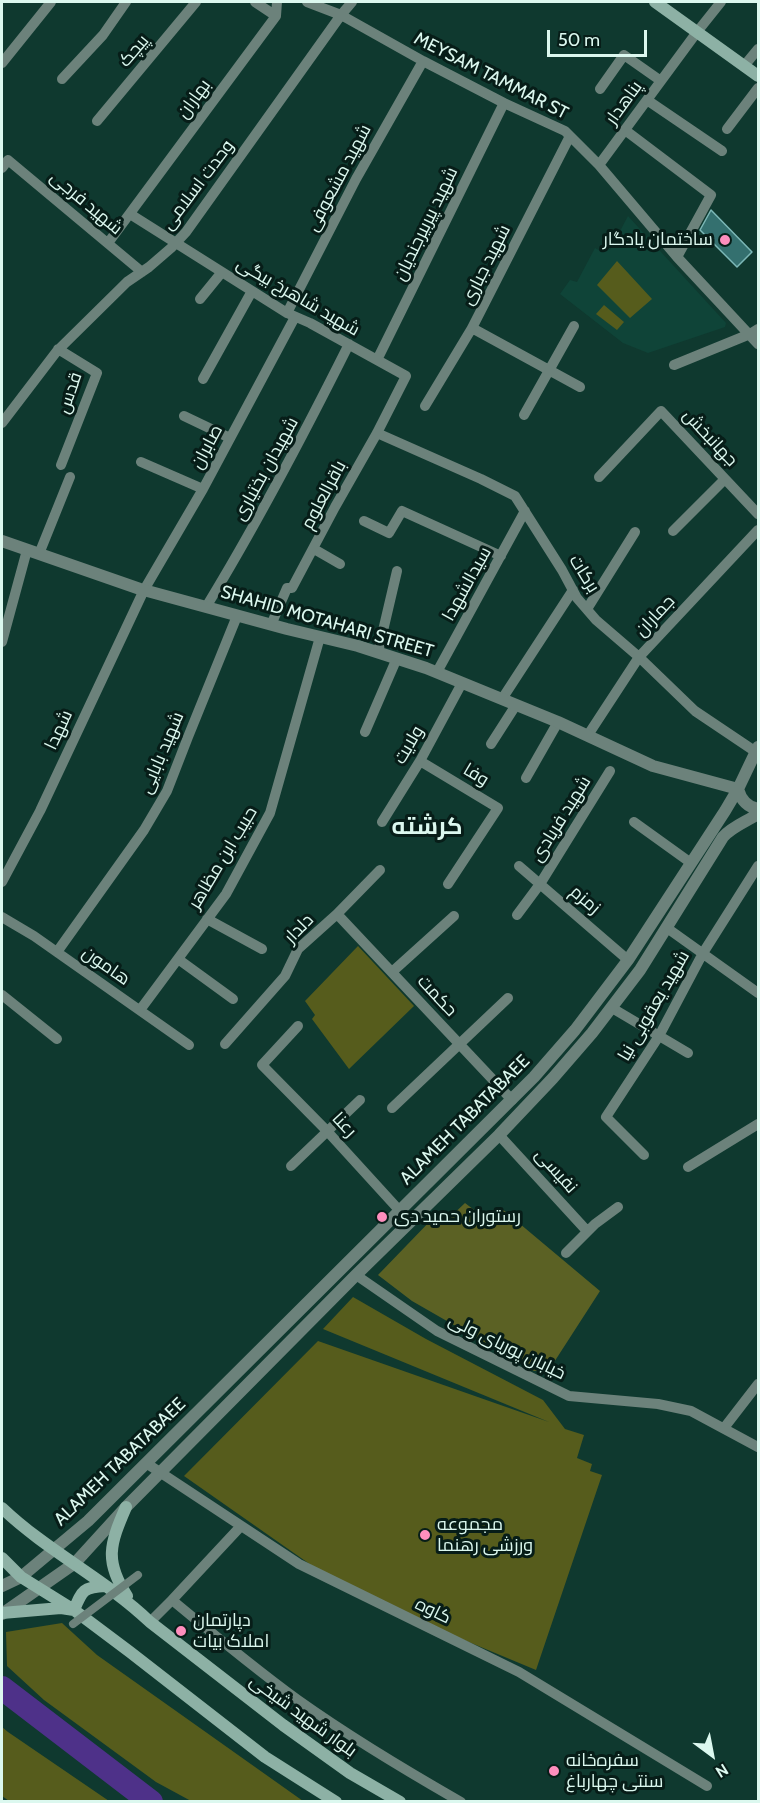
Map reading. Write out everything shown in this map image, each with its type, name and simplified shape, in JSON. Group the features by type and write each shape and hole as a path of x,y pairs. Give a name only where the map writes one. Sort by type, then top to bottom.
{"main road":[{"path":"655,2 759,76"},
{"path":"126,1507 114,1535 111,1551 112,1568 132,1605"},
{"name":"بلوار شهید شیخی","path":"2,1508 22,1527 132,1605 150,1622 283,1725 350,1773 400,1802"},
{"path":"2,1558 21,1577 74,1610 265,1757 336,1802"},
{"path":"74,1610 81,1592 90,1586 105,1586"},
{"path":"2,1614 62,1608 74,1610"}],"street":[{"path":"2,63 51,2"},
{"path":"62,79 103,35 126,2"},
{"name":"پیچک","path":"97,121 196,2"},
{"path":"255,2 276,16 277,2"},
{"name":"MEYSAM TAMMAR ST","path":"307,2 340,15 504,103 565,130 599,165 677,257 754,332 759,344"},
{"name":"وحدت اسلامی","path":"2,423 58,349 127,282 176,243 199,215 340,15 352,2"},
{"name":"پناهدار","path":"599,165 697,32 722,2"},
{"name":"بهاران","path":"108,243 276,16"},
{"path":"744,66 759,49"},
{"path":"600,88 624,55 662,81"},
{"name":"شهید مشعوفی","path":"291,315 356,179 423,61"},
{"path":"727,129 759,88"},
{"path":"647,100 722,151"},
{"name":"شهید پیربیرجندیان","path":"377,360 504,103"},
{"path":"625,130 711,195 677,257"},
{"name":"شهید جباری","path":"425,406 472,328 570,136"},
{"name":"شهید فرجی","path":"5,164 142,272"},
{"name":"شهید شاهرخ بیگی","path":"130,214 291,315 406,376"},
{"path":"201,299 222,272"},
{"path":"203,379 252,291"},
{"name":"صابران","path":"144,590 203,489 291,315"},
{"path":"524,415 574,326"},
{"path":"472,328 580,387"},
{"path":"674,365 754,332"},
{"name":"شهیدان بختیاری","path":"206,607 252,530 349,344"},
{"name":"قدس","path":"58,349 98,373 61,465"},
{"name":"باقرالعلوم","path":"271,625 286,588 292,588 406,376"},
{"name":"جهانبخش","path":"599,477 661,411 759,514"},
{"path":"184,416 230,438"},
{"name":"برکات","path":"377,433 515,496 577,598 597,620 695,711 757,749"},
{"path":"141,462 203,489"},
{"path":"2,642 33,552 70,477"},
{"path":"673,531 725,479"},
{"path":"364,521 389,533 402,511 501,556"},
{"name":"سیدالشهدا","path":"437,672 525,511"},
{"name":"جماران","path":"588,735 639,657 759,530"},
{"path":"587,609 635,532"},
{"name":"SHAHID MOTAHARI STREET","path":"2,541 144,590 397,658 558,722 653,766 738,789"},
{"path":"314,549 340,564"},
{"path":"378,652 397,571"},
{"name":"شهدا","path":"2,882 40,811 144,590"},
{"path":"502,699 573,590"},
{"name":"شهید بابایی","path":"57,952 144,830 167,791 237,616"},
{"name":"حبیب ابن مظاهر","path":"140,1010 226,894 270,813 320,637"},
{"path":"365,732 397,658"},
{"name":"ولایت","path":"382,822 420,761 462,683"},
{"path":"491,744 516,705"},
{"path":"526,778 558,722"},
{"name":"ALAMEH TABATABAEE","path":"2,1586 21,1577 88,1521 512,1100 575,1030 628,960 738,789 757,749"},
{"name":"وفا","path":"420,761 498,808 448,884"},
{"name":"شهید فریادی","path":"517,915 540,884 610,771"},
{"path":"738,789 741,798 747,804 759,809"},
{"name":"ALAMEH TABATABAEE","path":"2,1614 75,1563 126,1507 522,1111 612,1008 667,928 723,837 738,824 759,814"},
{"path":"634,822 691,863"},
{"name":"زمزم","path":"519,866 628,960"},
{"name":"شهید یعقوبی نیا","path":"644,1155 606,1117 659,1036 703,953 759,866"},
{"name":"دلدار","path":"225,1044 285,976 298,949 337,914 380,870"},
{"name":"حکمت","path":"337,914 512,1100"},
{"path":"392,972 454,916"},
{"name":"هامون","path":"2,917 34,936 189,1045"},
{"path":"207,919 262,949"},
{"path":"655,919 759,993"},
{"path":"178,959 232,999"},
{"path":"628,960 640,969"},
{"path":"2,995 57,1039"},
{"path":"392,1108 508,998"},
{"path":"600,999 688,1053"},
{"name":"رعنا","path":"298,1026 262,1065 327,1131 399,1210"},
{"path":"291,1166 360,1100"},
{"path":"512,1100 522,1111"},
{"path":"687,1167 759,1124"},
{"path":"488,1125 499,1134"},
{"name":"نفیسی","path":"499,1134 587,1231"},
{"path":"566,1253 587,1231 618,1207"},
{"path":"399,1210 410,1222"},
{"name":"خیابان پوریای ولی","path":"356,1275 437,1331 569,1396 658,1404 691,1411 759,1447"},
{"path":"724,1428 759,1384"},
{"name":"کاوه","path":"146,1463 299,1564 519,1672 706,1786"},
{"path":"150,1622 241,1526"},
{"path":"73,1624 138,1575"},
{"path":"172,1600 299,1701 411,1774 461,1802"}],"shaded area":[{"path":"628,216 726,323 725,327 648,353 623,343 560,294 570,280 577,282 595,248 602,252 605,248 610,250"}],"green space":[{"path":"617,261 652,299 630,318 597,285"},
{"path":"604,305 624,322 617,330 596,314"},
{"path":"358,946 414,1006 349,1069 312,1019 315,1015 305,1001"},
{"path":"465,1203 490,1222 501,1208 600,1291 549,1370 534,1371 412,1301 378,1275 434,1217 444,1223"},
{"name":"مجموعه ورزشی رهنما","path":"353,1297 426,1339 543,1400 565,1429 584,1435 577,1458 592,1464 590,1471 602,1475 536,1670 351,1593 184,1476 318,1341 549,1422 323,1329"},
{"path":"62,1623 97,1655 303,1801 191,1801 156,1782 44,1700 7,1666 6,1632"},
{"path":"2,1727 109,1801 9,1801 2,1796"}],"building":[{"name":"ساختمان یادگار","path":"711,210 752,252 737,267 700,230"}],"waterway":[{"path":"2,1688 151,1802"}],"place":[{"name":"ساختمان یادگار","path":"725,240"},
{"name":"رستوران حمید دی","path":"382,1217"},
{"name":"مجموعه ورزشی رهنما","path":"425,1535"},
{"name":"دپارتمان املاک بیات","path":"181,1631"},
{"name":"سفره‌خانه سنتی چهارباغ","path":"554,1771"}],"district":[{"name":"کرشته","path":"427,827"}]}
